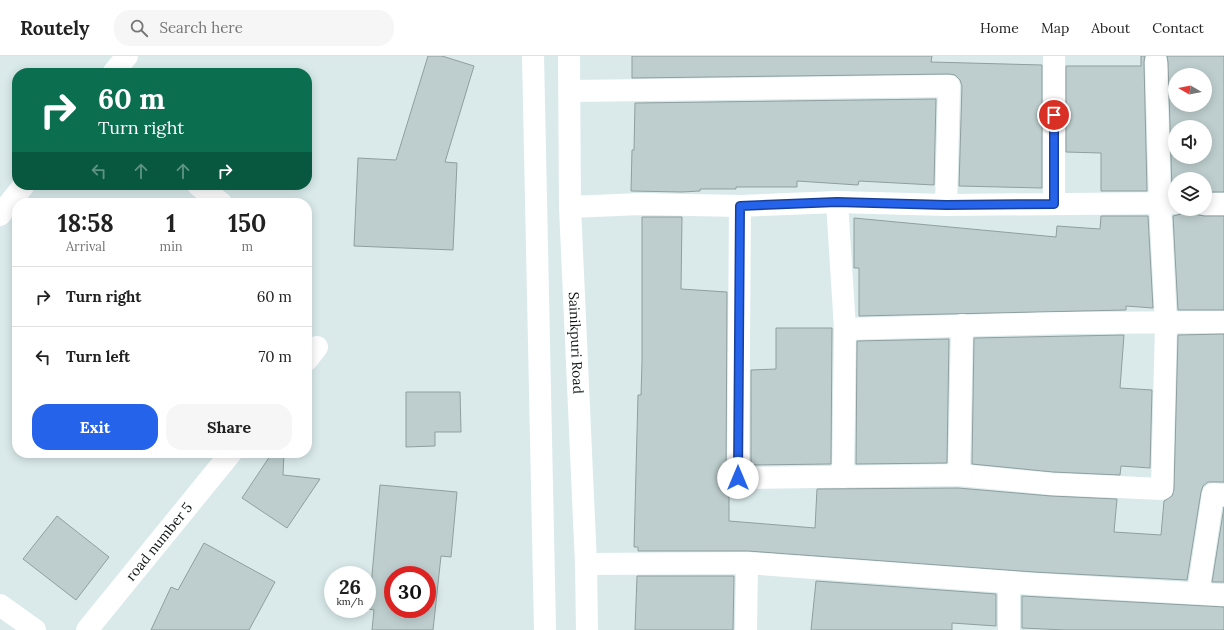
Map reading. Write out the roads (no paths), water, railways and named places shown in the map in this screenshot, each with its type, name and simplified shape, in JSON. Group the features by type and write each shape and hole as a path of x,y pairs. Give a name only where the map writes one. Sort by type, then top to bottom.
{"street":[{"path":"117,68 127,56"},
{"path":"533,56 544,630"},
{"name":"Sainikpuri Road","path":"569,56 570,207 586,564 587,630"},
{"path":"1054,56 1054,204"},
{"path":"740,206 738,478 959,475 1052,484 1162,489 1167,203 1156,62"},
{"path":"570,91 948,86 946,205"},
{"path":"14,198 20,190"},
{"path":"204,190 215,198"},
{"path":"0,215 12,200"},
{"path":"570,207 641,204 740,206 837,202 946,205 1167,203"},
{"path":"837,202 844,329 843,477"},
{"path":"1212,204 1224,204"},
{"path":"844,329 1067,323 1224,322"},
{"path":"959,475 962,325"},
{"name":"road number 5","path":"87,630 227,458"},
{"path":"1198,593 1213,494 1224,495"},
{"path":"746,630 747,563"},
{"path":"586,564 747,563 1009,582 1224,595"},
{"path":"1009,582 1009,630"},
{"path":"0,605 35,630"}]}
